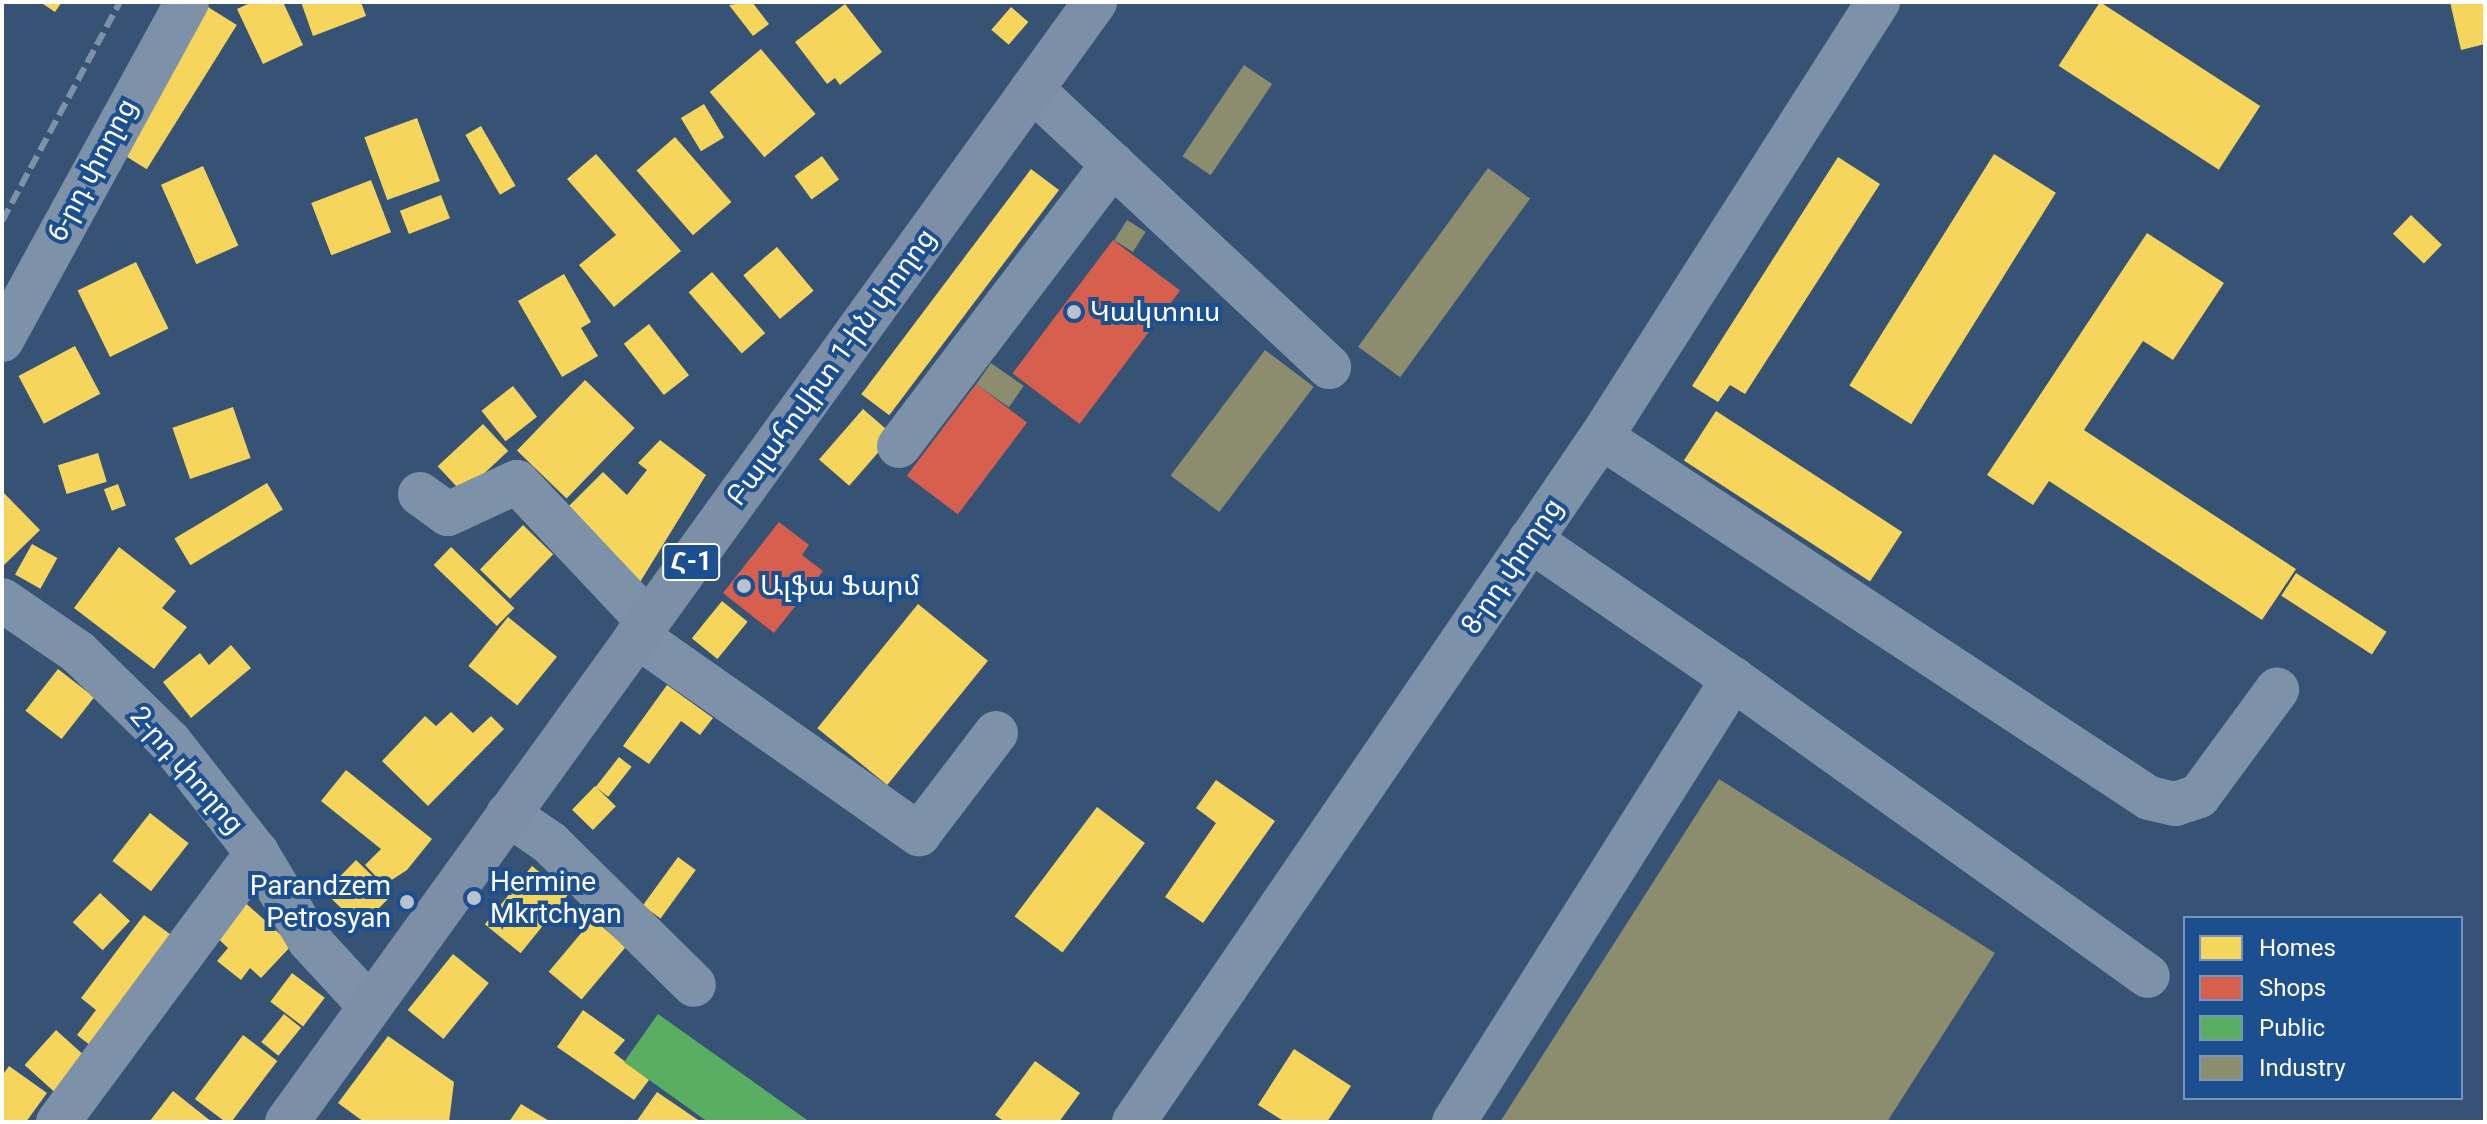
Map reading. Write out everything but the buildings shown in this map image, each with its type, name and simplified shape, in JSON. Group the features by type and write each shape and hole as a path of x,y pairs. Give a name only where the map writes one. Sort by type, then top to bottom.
{"main road":[{"name":"Բալահովիտ 1-ին փողոց","path":"287,1122 1095,2"}],"street":[{"name":"6-րդ փողոց","path":"2,340 187,2"},
{"name":"8-րդ փողոց","path":"1149,1117 1601,437 1878,2"},
{"path":"1032,89 1329,367"},
{"path":"899,446 1113,164"},
{"path":"1601,437 2149,798 2175,804 2199,796 2277,690"},
{"path":"420,494 448,514 517,482 642,628 919,834 996,733"},
{"path":"1530,540 1733,679 2148,976"},
{"name":"2-րդ փողոց","path":"2,600 78,652 129,702 257,853 309,940 370,1006"},
{"path":"1454,1122 1733,679"},
{"path":"508,814 550,843 694,985"},
{"path":"58,1122 257,853"}],"railway":[{"path":"2,221 120,2"}],"place":[{"name":"Կակտուս","path":"1074,312"},
{"name":"Ալֆա Ֆարմ","path":"744,586"},
{"name":"Hermine Mkrtchyan","path":"474,898"},
{"name":"Parandzem Petrosyan","path":"407,902"}]}
